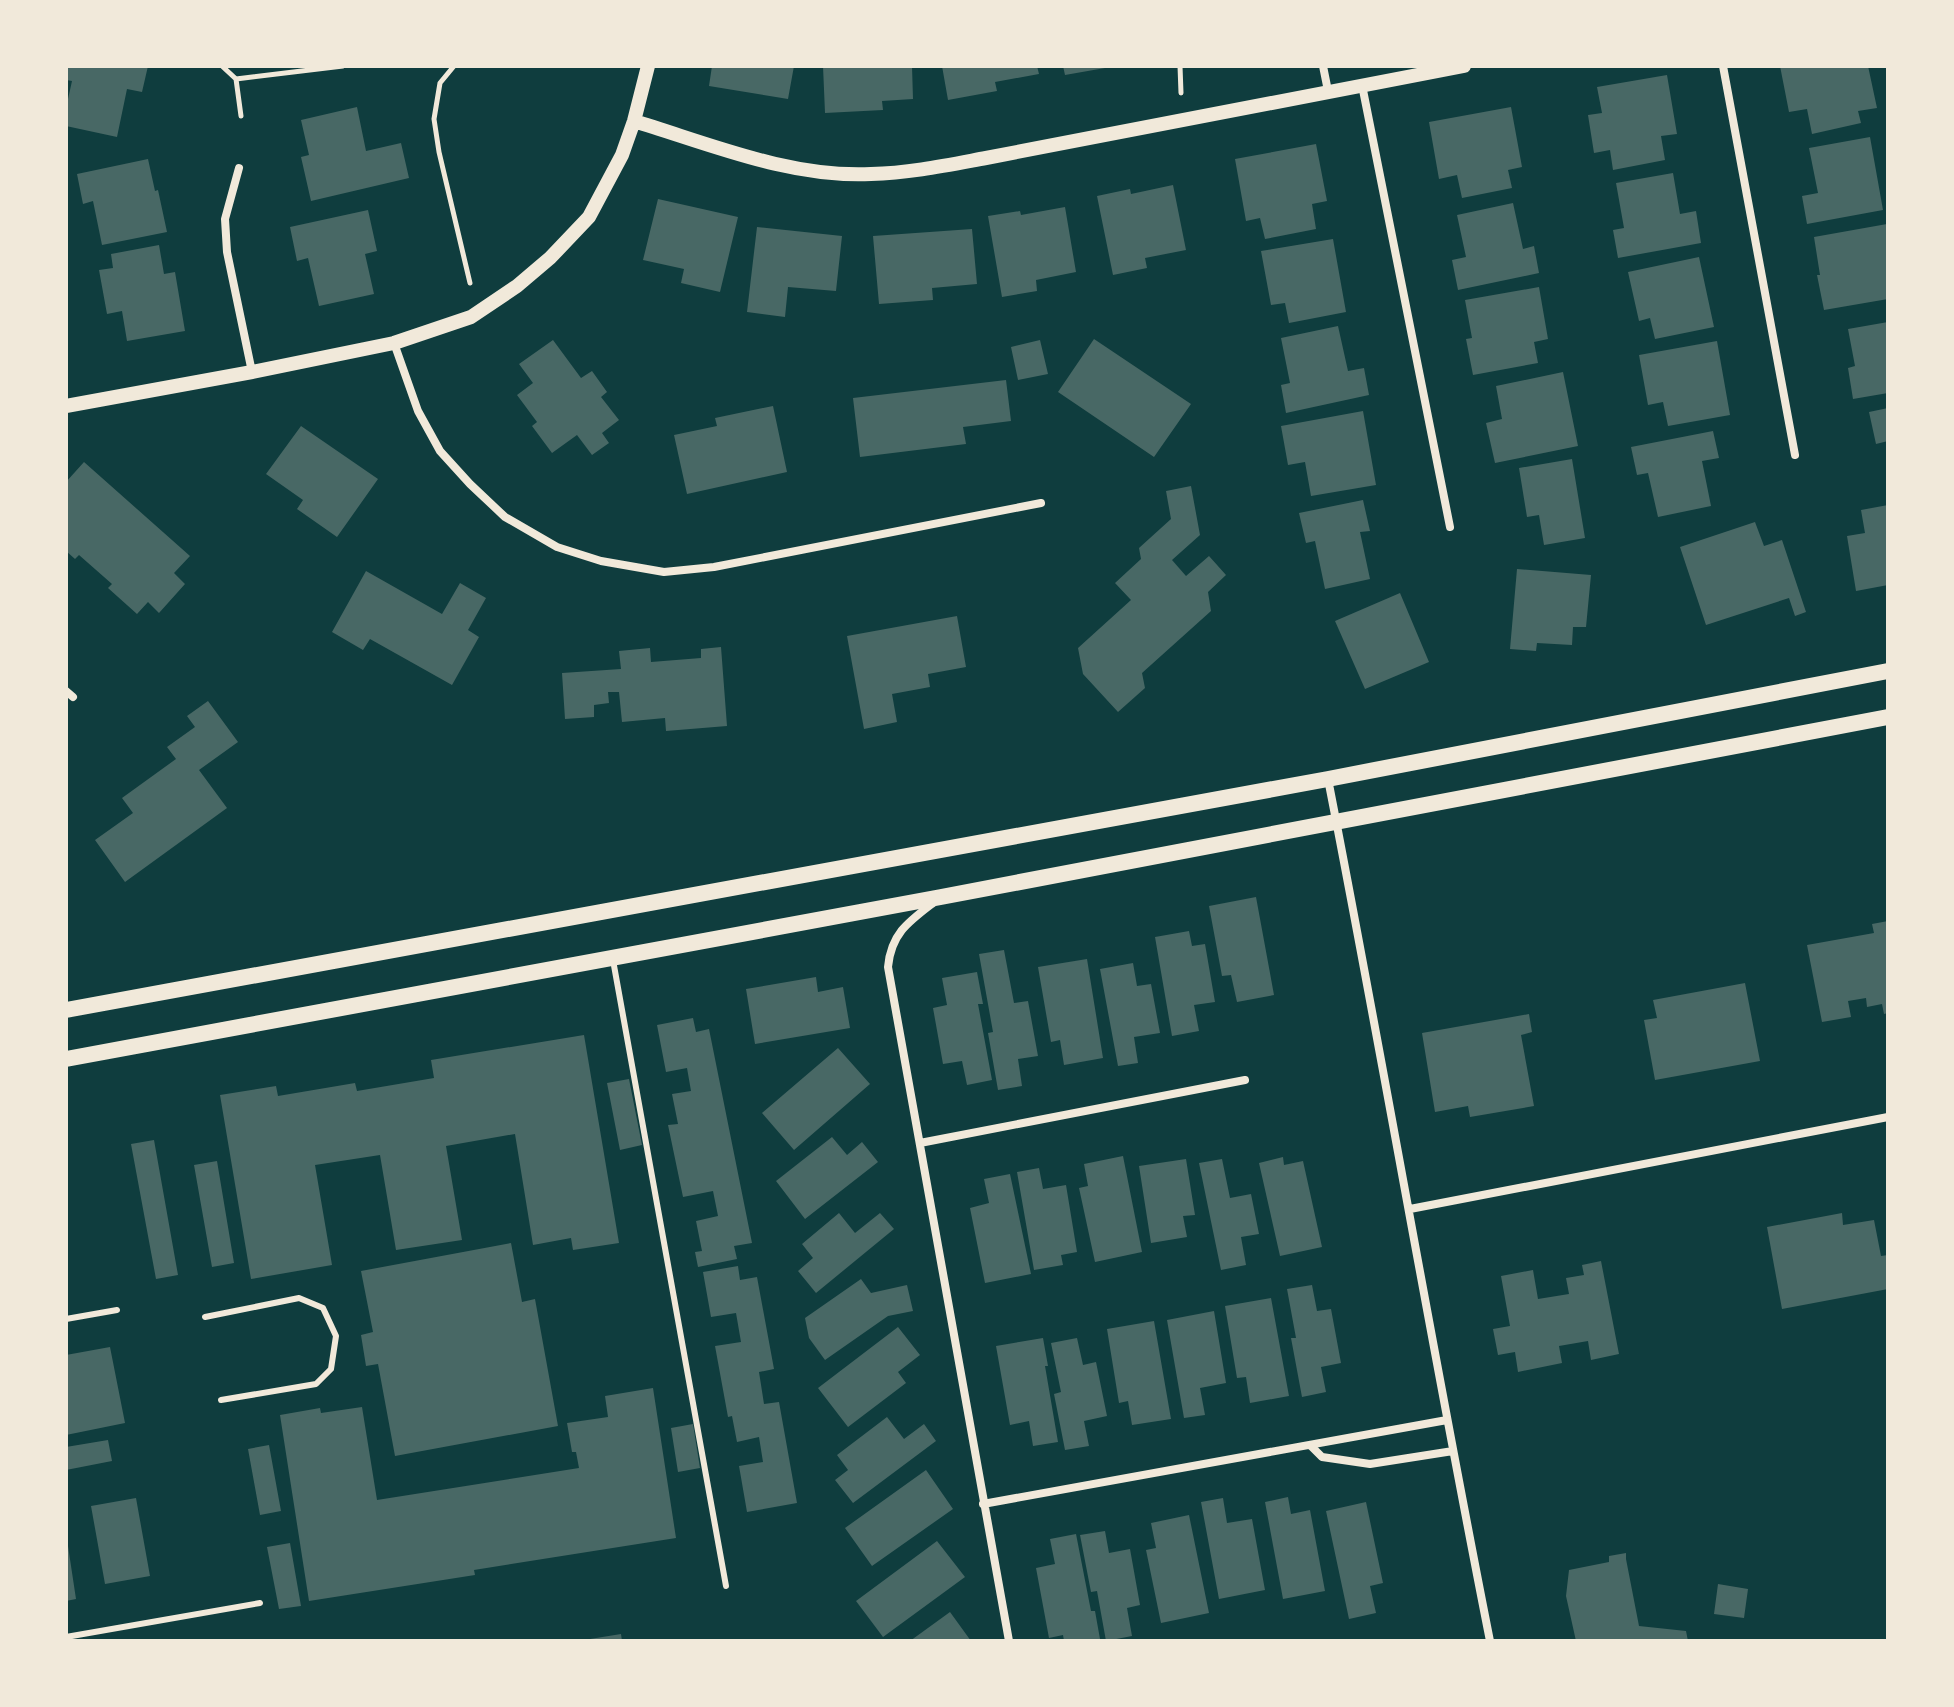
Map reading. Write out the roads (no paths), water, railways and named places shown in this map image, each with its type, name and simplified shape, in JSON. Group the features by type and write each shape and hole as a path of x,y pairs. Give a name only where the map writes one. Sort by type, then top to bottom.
{"main road":[{"path":"66,1010 1328,779 1888,671"},
{"path":"66,1059 1888,717"}],"street":[{"path":"66,406 394,343 471,317 517,286 550,258 589,217 622,155 648,66"},
{"path":"1323,66 1328,91"},
{"path":"1723,66 1795,455"},
{"path":"634,121 759,160 818,171 868,175 986,158 1457,67"},
{"path":"1362,85 1450,527"},
{"path":"239,168 225,219 227,252 252,372"},
{"path":"394,343 418,411 440,451 470,484 505,517 557,547 601,561 664,572 714,567 1041,503"},
{"path":"1328,779 1490,1641"},
{"path":"941,897 904,926 892,943 888,967 1009,1641"},
{"path":"920,1143 1245,1080"},
{"path":"1410,1209 1888,1117"},
{"path":"983,1504 1447,1420"},
{"path":"1310,1445 1322,1457 1370,1464 1453,1451"}],"lane":[{"path":"612,958 726,1586"},
{"path":"205,1317 299,1298 323,1308 336,1336 331,1369 316,1384 221,1400"},
{"path":"66,1319 117,1310"},
{"path":"66,1637 260,1603"}]}
